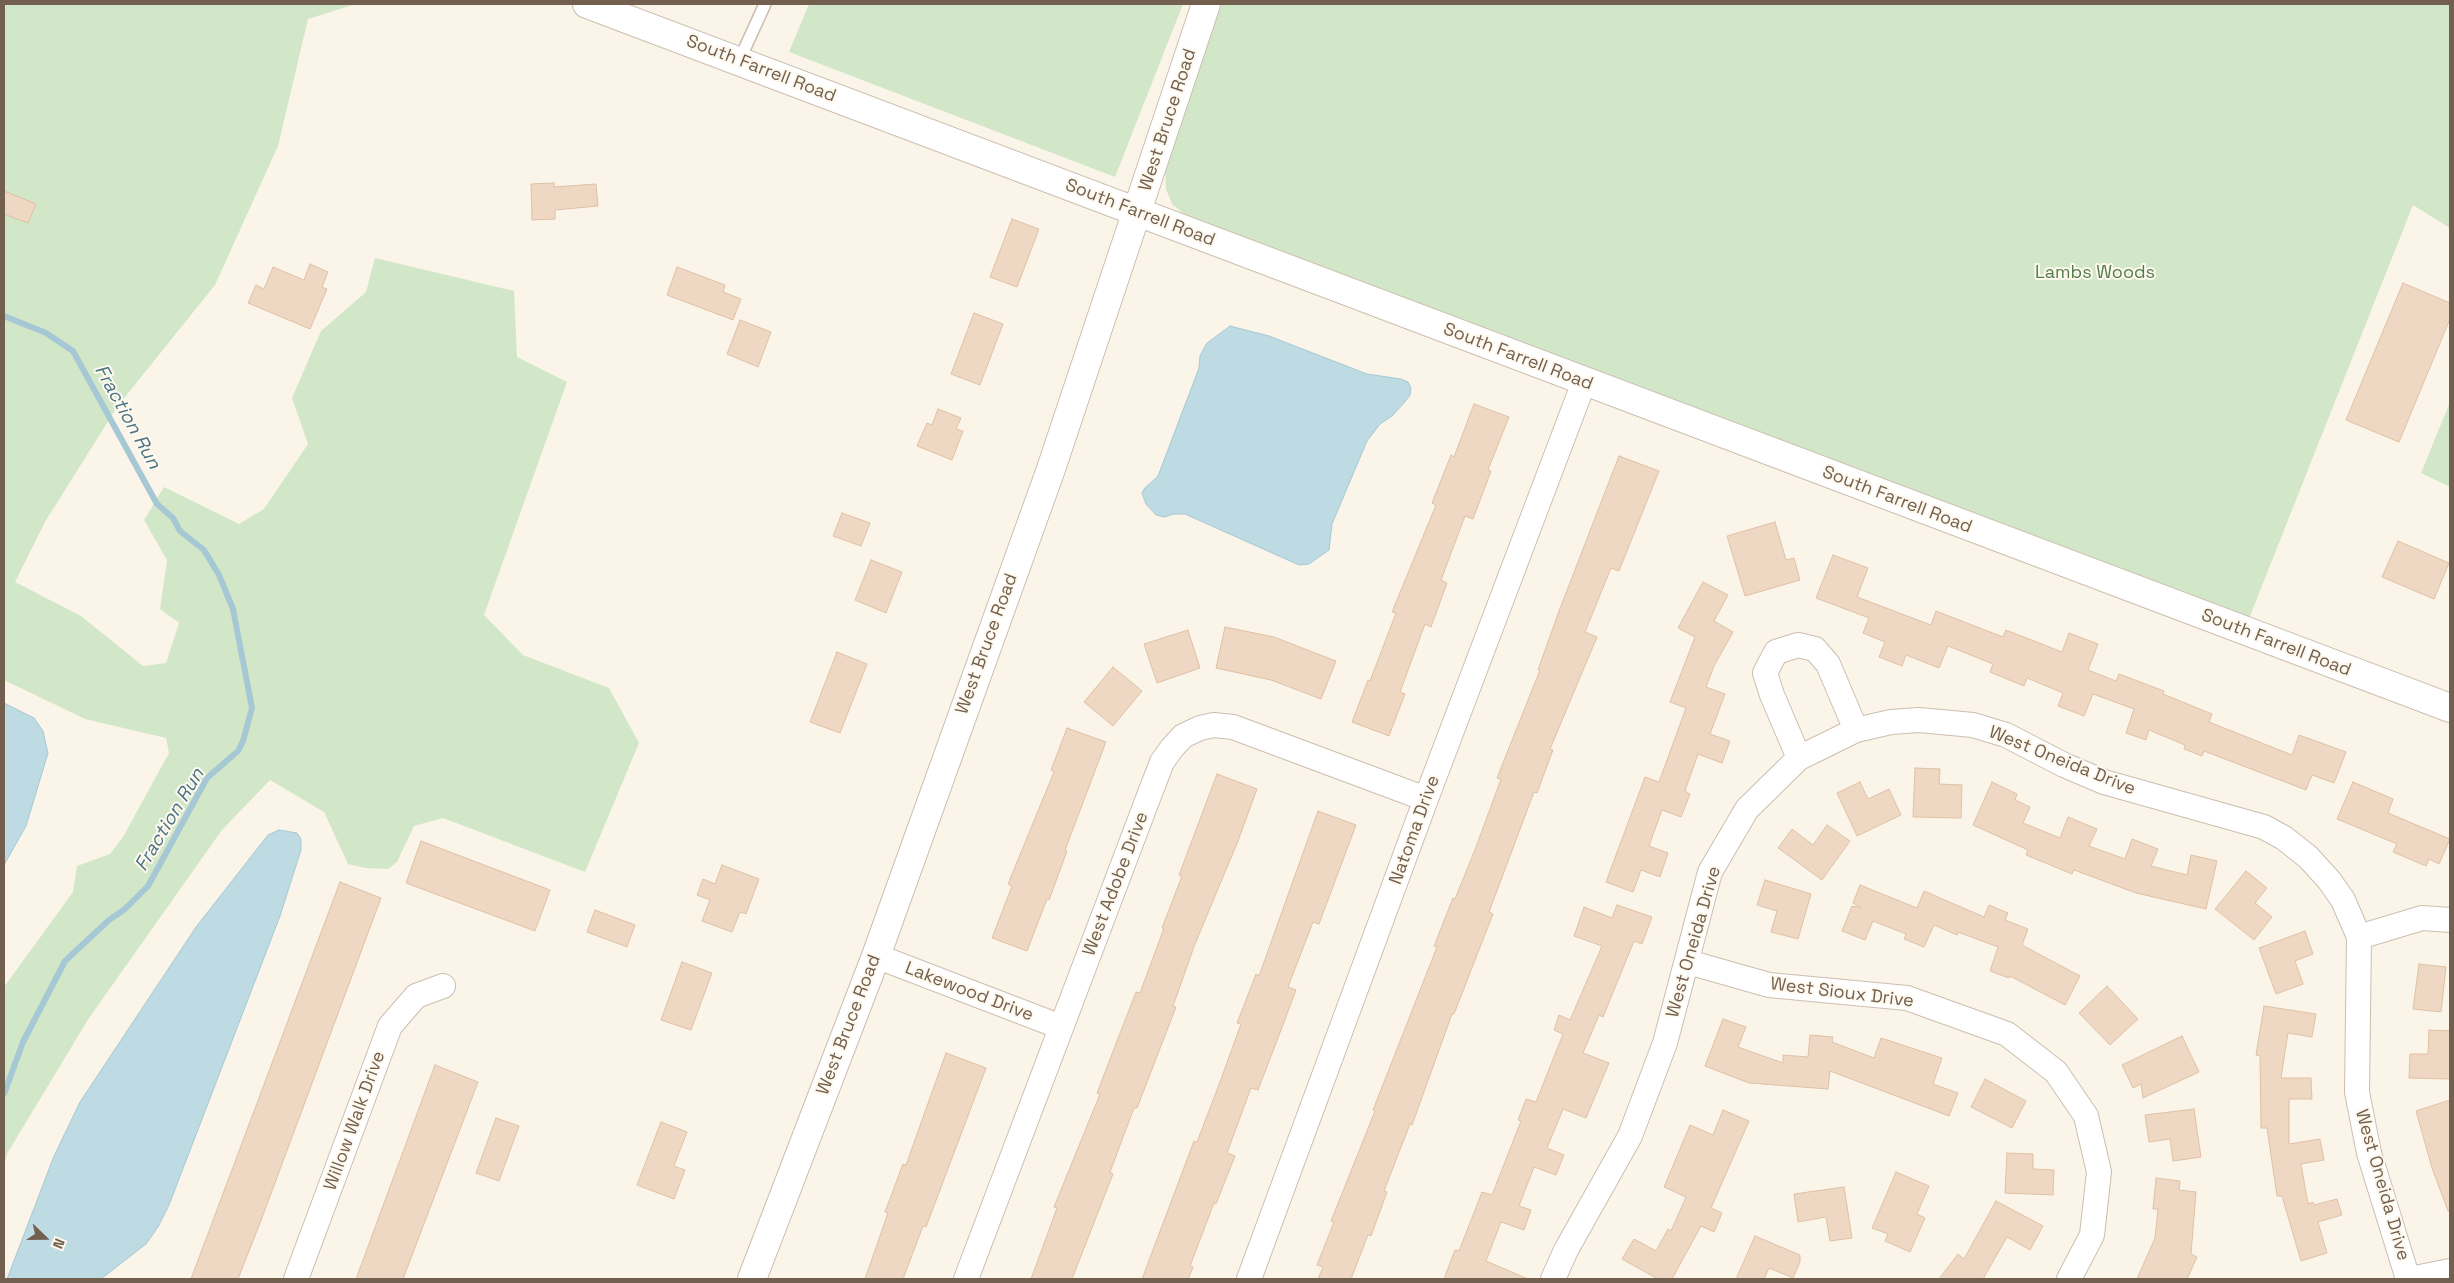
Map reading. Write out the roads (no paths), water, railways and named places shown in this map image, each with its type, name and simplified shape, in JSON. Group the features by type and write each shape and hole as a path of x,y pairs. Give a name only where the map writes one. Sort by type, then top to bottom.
{"street":[{"name":"South Farrell Road","path":"587,4 2450,708"},
{"name":"West Bruce Road","path":"752,1279 876,956 1051,469 1206,4"},
{"name":"Natoma Drive","path":"1249,1279 1426,799 1584,382"},
{"path":"1799,758 1772,696 1765,673 1776,652 1798,645 1815,648 1828,664 1856,730"},
{"name":"West Oneida Drive","path":"1553,1279 1566,1250 1630,1136 1665,1043 1688,962 1710,872 1747,809 1799,758 1856,730 1891,722 1919,720 1947,721 1973,725 2006,735 2064,765 2104,782 2247,820 2284,838 2308,857 2329,880 2343,900 2359,937 2357,1092 2369,1153 2409,1279"},
{"name":"West Adobe Drive","path":"966,1279 1162,762 1183,736 1200,728 1214,725 1234,727 1426,799"},
{"path":"2359,937 2422,918 2450,920"},
{"name":"Lakewood Drive","path":"876,956 1061,1027"},
{"name":"West Sioux Drive","path":"1688,962 1769,985 1907,998 2007,1034 2056,1072 2086,1116 2099,1172 2092,1235 2069,1279"},
{"name":"Willow Walk Drive","path":"296,1279 390,1026 416,996 443,986"},
{"path":"2409,1279 2450,1271"}],"lane":[{"path":"739,61 765,4"}],"water":[{"path":"1230,326 1269,336 1367,374 1401,379 1408,382 1411,388 1410,395 1404,403 1392,416 1380,424 1367,441 1332,524 1329,550 1309,564 1299,565 1185,514 1174,514 1164,517 1156,515 1146,504 1142,493 1158,476 1199,368 1200,356 1207,343"},
{"path":"4,703 34,718 43,731 48,753 26,826 4,865"},
{"path":"279,830 297,833 301,839 301,850 280,916 169,1205 158,1227 146,1244 101,1279 7,1279 54,1156 80,1102 196,927 268,835"}],"waterway":[{"name":"Fraction Run","path":"4,316 46,333 73,351 157,504 173,518 180,531 204,550 219,575 233,609 252,708 243,741 238,751 207,778 148,886 125,909 109,920 65,961 23,1042 4,1094"}],"park label":[{"name":"Lambs Woods","path":"2095,273"}]}
